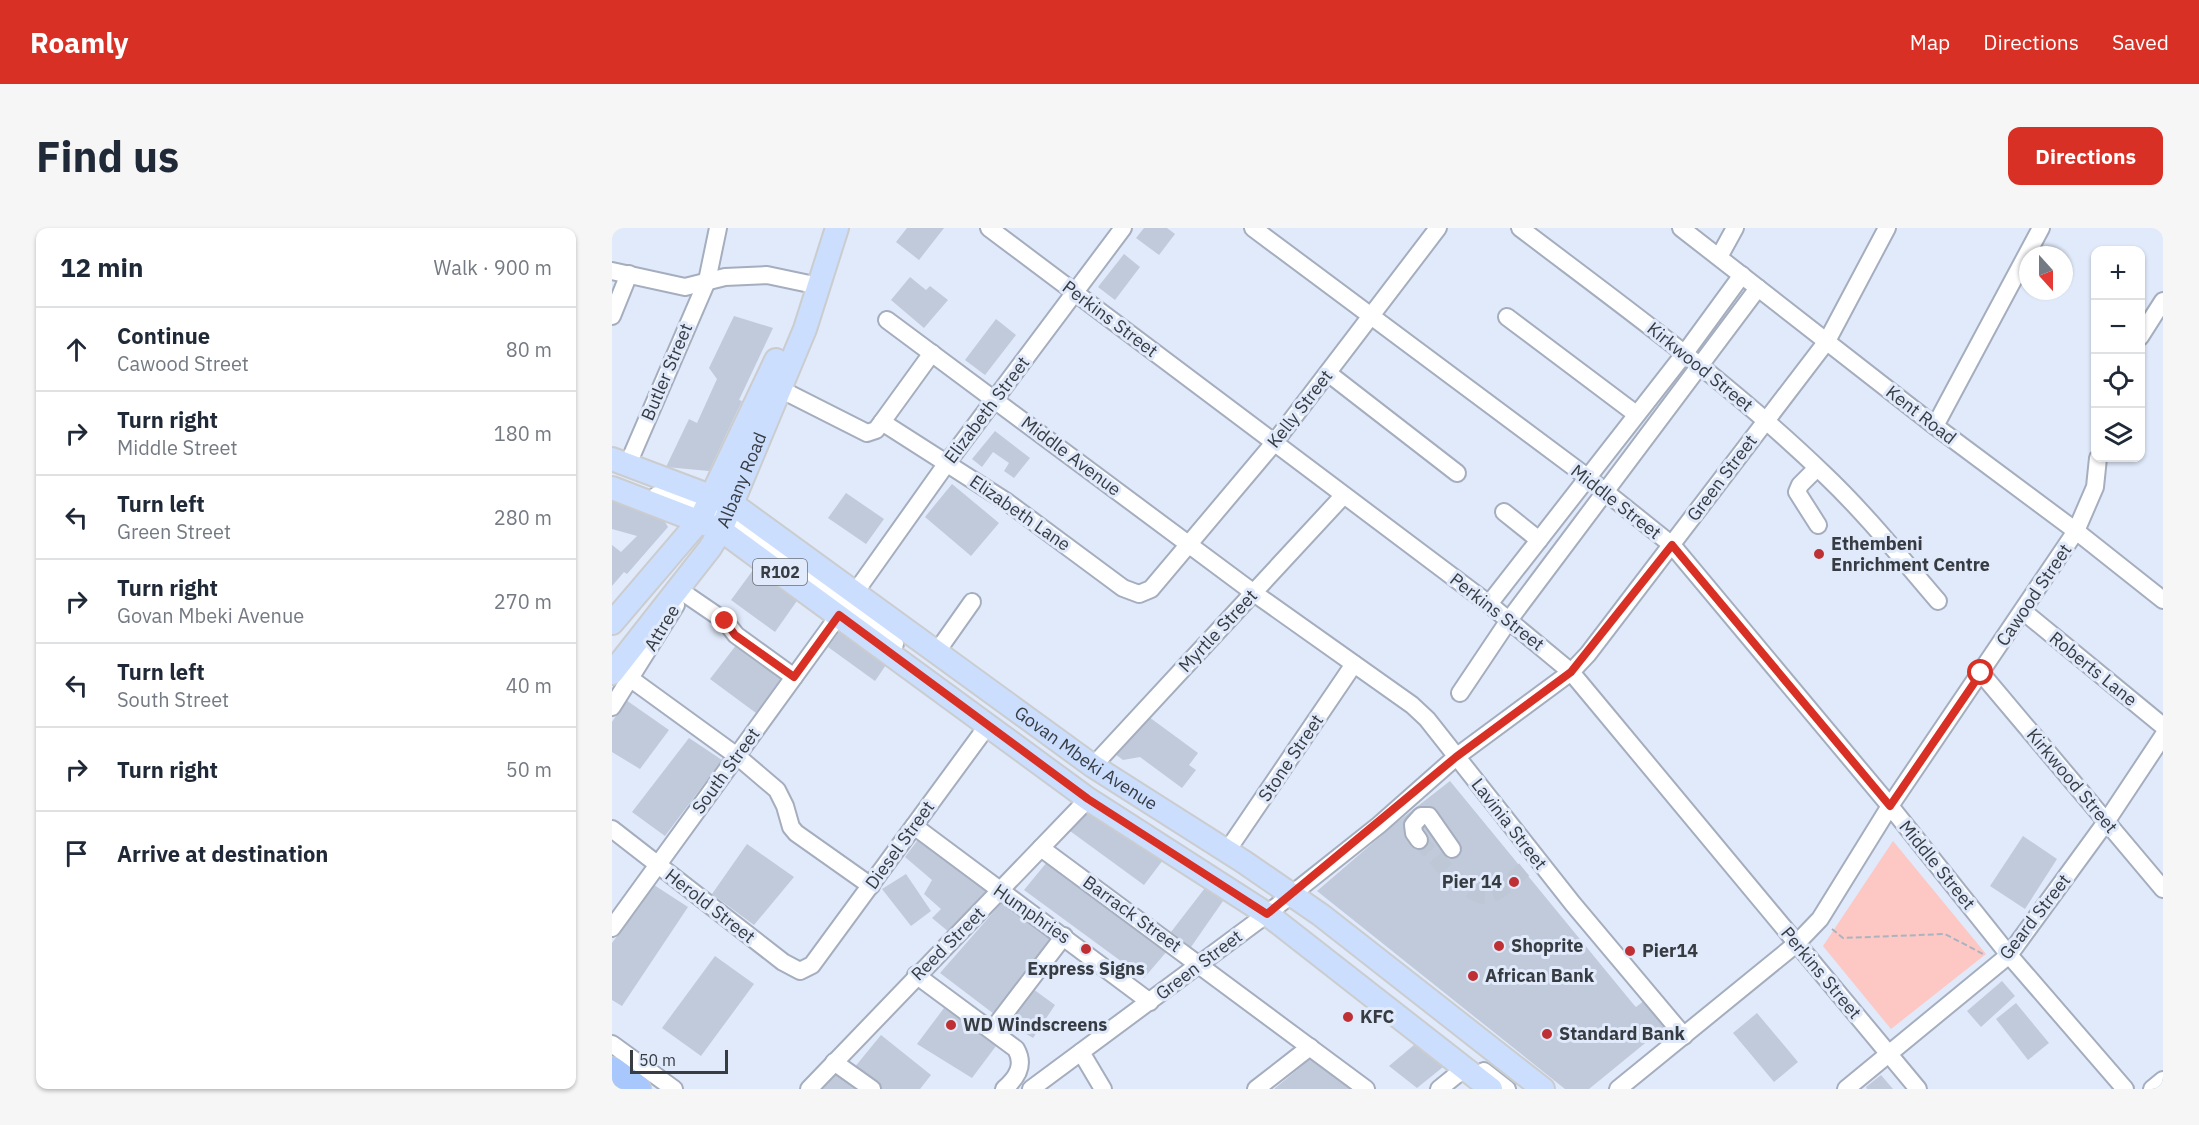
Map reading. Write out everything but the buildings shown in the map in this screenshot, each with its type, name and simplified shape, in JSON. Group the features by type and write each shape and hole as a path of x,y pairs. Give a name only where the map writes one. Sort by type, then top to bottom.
{"highway":[{"path":"612,1070 638,1089"}],"main road":[{"name":"Albany Road","path":"612,623 706,507 824,263 837,228"},
{"name":"Albany Road","path":"622,676 725,523 805,329 814,284"},
{"name":"Govan Mbeki Avenue","path":"616,468 706,507 839,615 1088,799 1279,904 1344,932 1543,1089"},
{"name":"Govan Mbeki Avenue","path":"612,488 706,507"},
{"name":"Govan Mbeki Avenue","path":"725,523 854,594 1094,766 1227,851 1279,904 1491,1089"}],"street":[{"name":"Butler Street","path":"616,468 707,281 718,228"},
{"name":"Perkins Street","path":"989,228 1489,604 1571,672 1918,1089"},
{"name":"Elizabeth Street","path":"854,594 994,399 1123,228"},
{"name":"Middle Street","path":"1253,228 1587,477 1672,545 1890,806 2005,959 2125,1089"},
{"name":"Kelly Street","path":"1156,584 1274,443 1438,228"},
{"name":"Kirkwood Street","path":"1520,228 1685,353 1765,420 1854,504 1938,601"},
{"name":"Kent Road","path":"1681,228 2163,600"},
{"path":"1719,257 1735,228"},
{"name":"Green Street","path":"1036,1085 1201,965 1378,825 1456,757 1571,672 1672,545 1827,341 1887,228"},
{"path":"1935,426 2041,228"},
{"path":"612,316 620,273 685,287 740,275 767,275 814,284"},
{"path":"1489,604 1685,353 1742,275"},
{"path":"1460,693 1509,620 1758,288"},
{"path":"2145,329 2163,301"},
{"path":"1507,317 1636,414"},
{"name":"Middle Avenue","path":"887,320 1254,593"},
{"path":"780,389 867,433 872,433 932,353"},
{"path":"1328,374 1457,473"},
{"name":"Elizabeth Lane","path":"882,422 1007,502 1123,588 1139,594 1156,584"},
{"name":"Cawood Street","path":"1618,1089 1796,944 1820,919 1890,806 2076,531 2095,487 2098,462"},
{"path":"1817,468 1800,485 1797,492 1818,525"},
{"name":"Myrtle Street","path":"1094,766 1343,496"},
{"path":"1504,512 1539,540"},
{"path":"725,523 1279,904 1334,935 1444,1024 1530,1089"},
{"name":"Attree","path":"612,707 622,676 684,593 725,523"},
{"path":"684,593 725,621 735,635 794,677"},
{"name":"Lavinia Street","path":"1254,593 1412,705 1456,757 1532,864 1684,1036"},
{"path":"936,653 972,602"},
{"name":"Roberts Lane","path":"2023,611 2163,726"},
{"name":"South Street","path":"612,928 839,615"},
{"name":"Stone Street","path":"1227,851 1354,664"},
{"name":"Kirkwood Street","path":"1981,673 2163,889"},
{"path":"622,676 737,756 777,790 796,833 871,886"},
{"name":"Diesel Street","path":"812,965 988,725"},
{"name":"Geard Street","path":"1846,1089 2005,959 2106,822 2163,736"},
{"name":"Reed Street","path":"809,1089 916,975 1000,892 1088,799"},
{"path":"1419,840 1414,833 1413,825 1420,816 1429,816 1452,849"},
{"name":"Humphries","path":"914,826 1150,1002"},
{"name":"Herold Street","path":"612,829 792,968 800,971 812,965"},
{"name":"Barrack Street","path":"1041,848 1366,1089"},
{"path":"1279,904 1308,932 1507,1089"},
{"path":"993,1029 1064,936"},
{"path":"916,975 1012,1044 1021,1060 1015,1078 1004,1089"},
{"path":"612,1044 674,1089"},
{"path":"1256,1089 1311,1047"},
{"path":"1081,1052 1103,1089"},
{"path":"834,1062 872,1089"},
{"path":"1439,1089 1465,1068"},
{"path":"2152,1089 2163,1080"}],"path":[{"path":"1820,919 1843,938 1945,934 2005,959"}],"shaded area":[{"path":"1893,841 1986,954 1891,1029 1823,946"}],"tunnel":[{"path":"1419,840 1461,883 1479,895 1492,895 1525,869"}],"place":[{"name":"Ethembeni Enrichment Centre","path":"1819,554"},
{"name":"Pier 14","path":"1514,882"},
{"name":"Shoprite","path":"1499,946"},
{"name":"Express Signs","path":"1086,949"},
{"name":"Pier14","path":"1630,951"},
{"name":"African Bank","path":"1473,976"},
{"name":"KFC","path":"1348,1017"},
{"name":"WD Windscreens","path":"951,1025"},
{"name":"Standard Bank","path":"1547,1034"}],"route":[{"path":"725,621 735,635 794,677 839,615 1088,799 1267,914 1378,825 1456,757 1571,672 1588,654 1672,545 1890,806 1981,673"}]}
